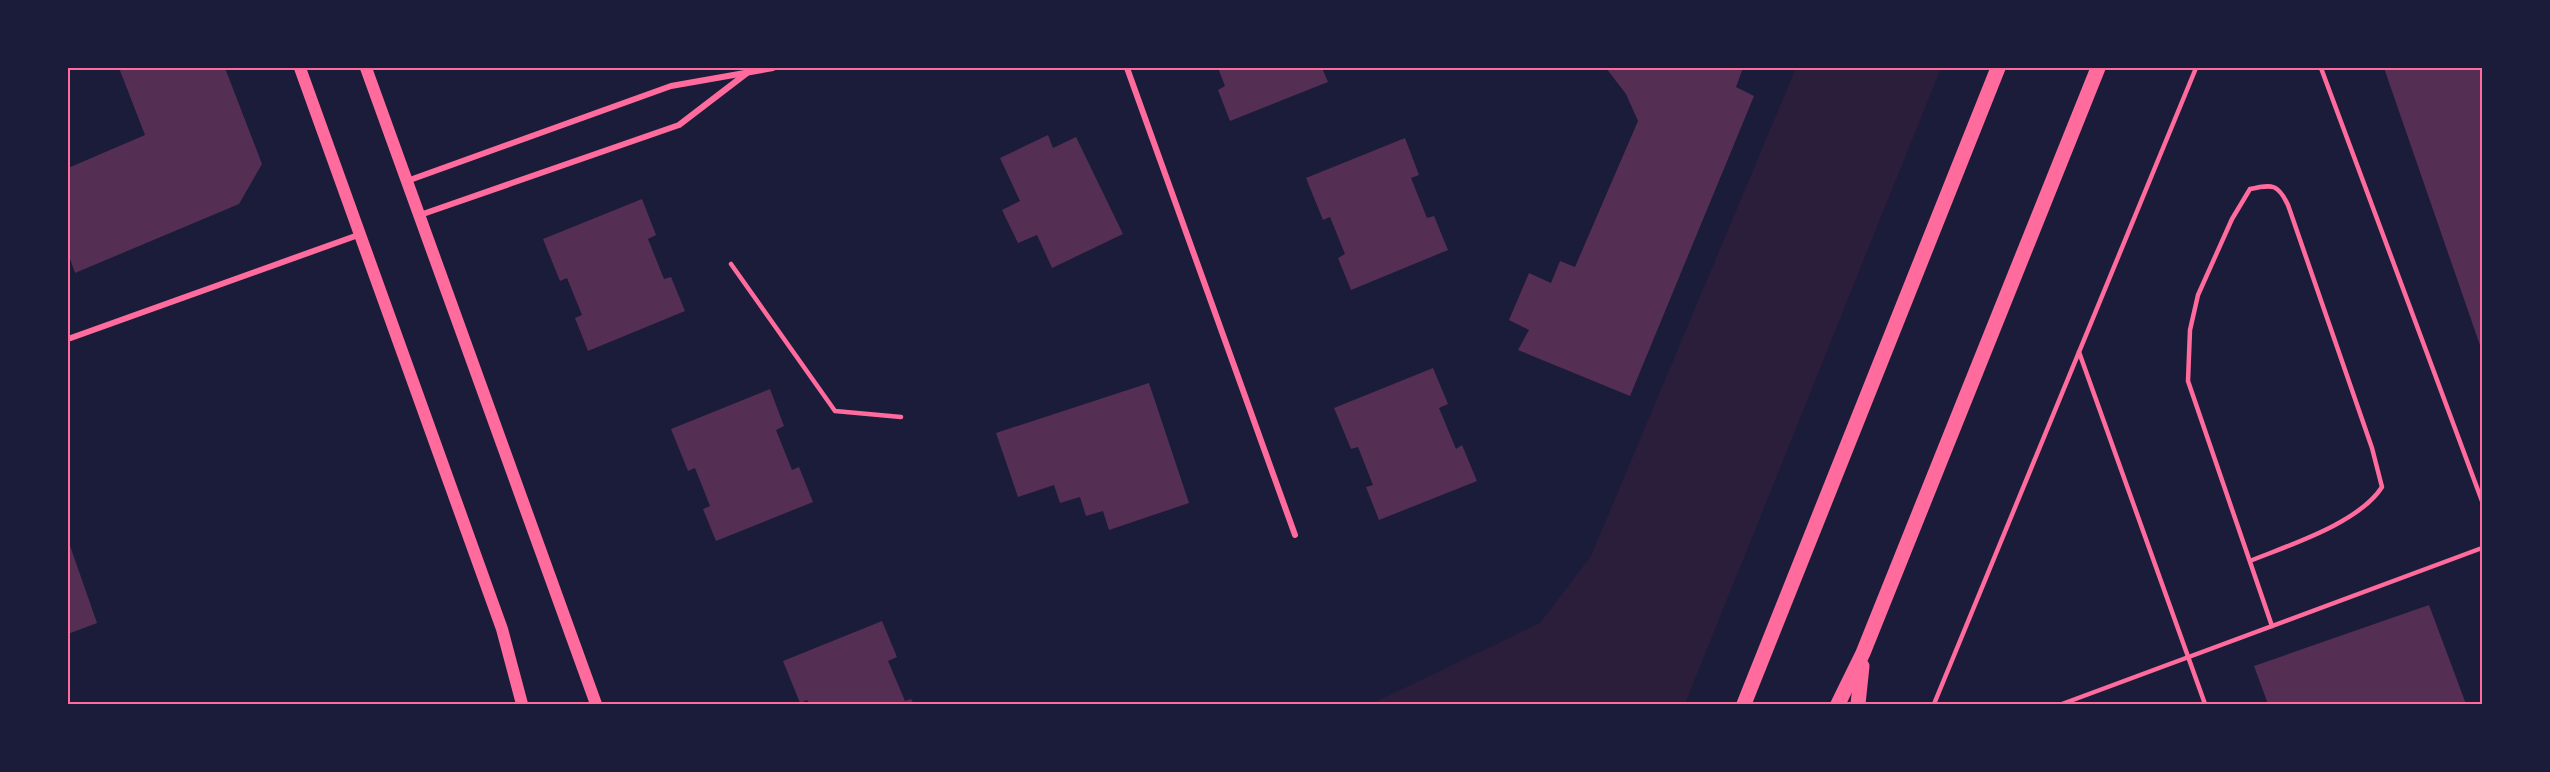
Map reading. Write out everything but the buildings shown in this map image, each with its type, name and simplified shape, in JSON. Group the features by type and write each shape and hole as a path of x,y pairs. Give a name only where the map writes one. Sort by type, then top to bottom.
{"main road":[{"path":"300,68 362,234 502,629 522,705"},
{"path":"366,68 596,705"},
{"path":"1744,705 1998,68"},
{"path":"1838,705 1863,653 2098,68"},
{"path":"1858,705 1863,653"}],"street":[{"path":"408,181 671,86 773,68"},
{"path":"1127,68 1295,535"},
{"path":"420,215 679,125 749,72"},
{"path":"68,339 362,234"}],"lane":[{"path":"1935,705 2196,68"},
{"path":"2321,68 2482,501"},
{"path":"2250,561 2355,515 2374,500 2382,487 2372,448 2288,205 2281,190 2268,185 2250,189 2232,219 2198,295 2190,330 2188,381 2272,626"},
{"path":"731,264 835,411 902,417"},
{"path":"2079,352 2205,705"},
{"path":"2062,705 2482,548"}],"shaded area":[{"path":"1796,68 1941,68 1685,704 1371,704 1540,623 1591,556"}]}
